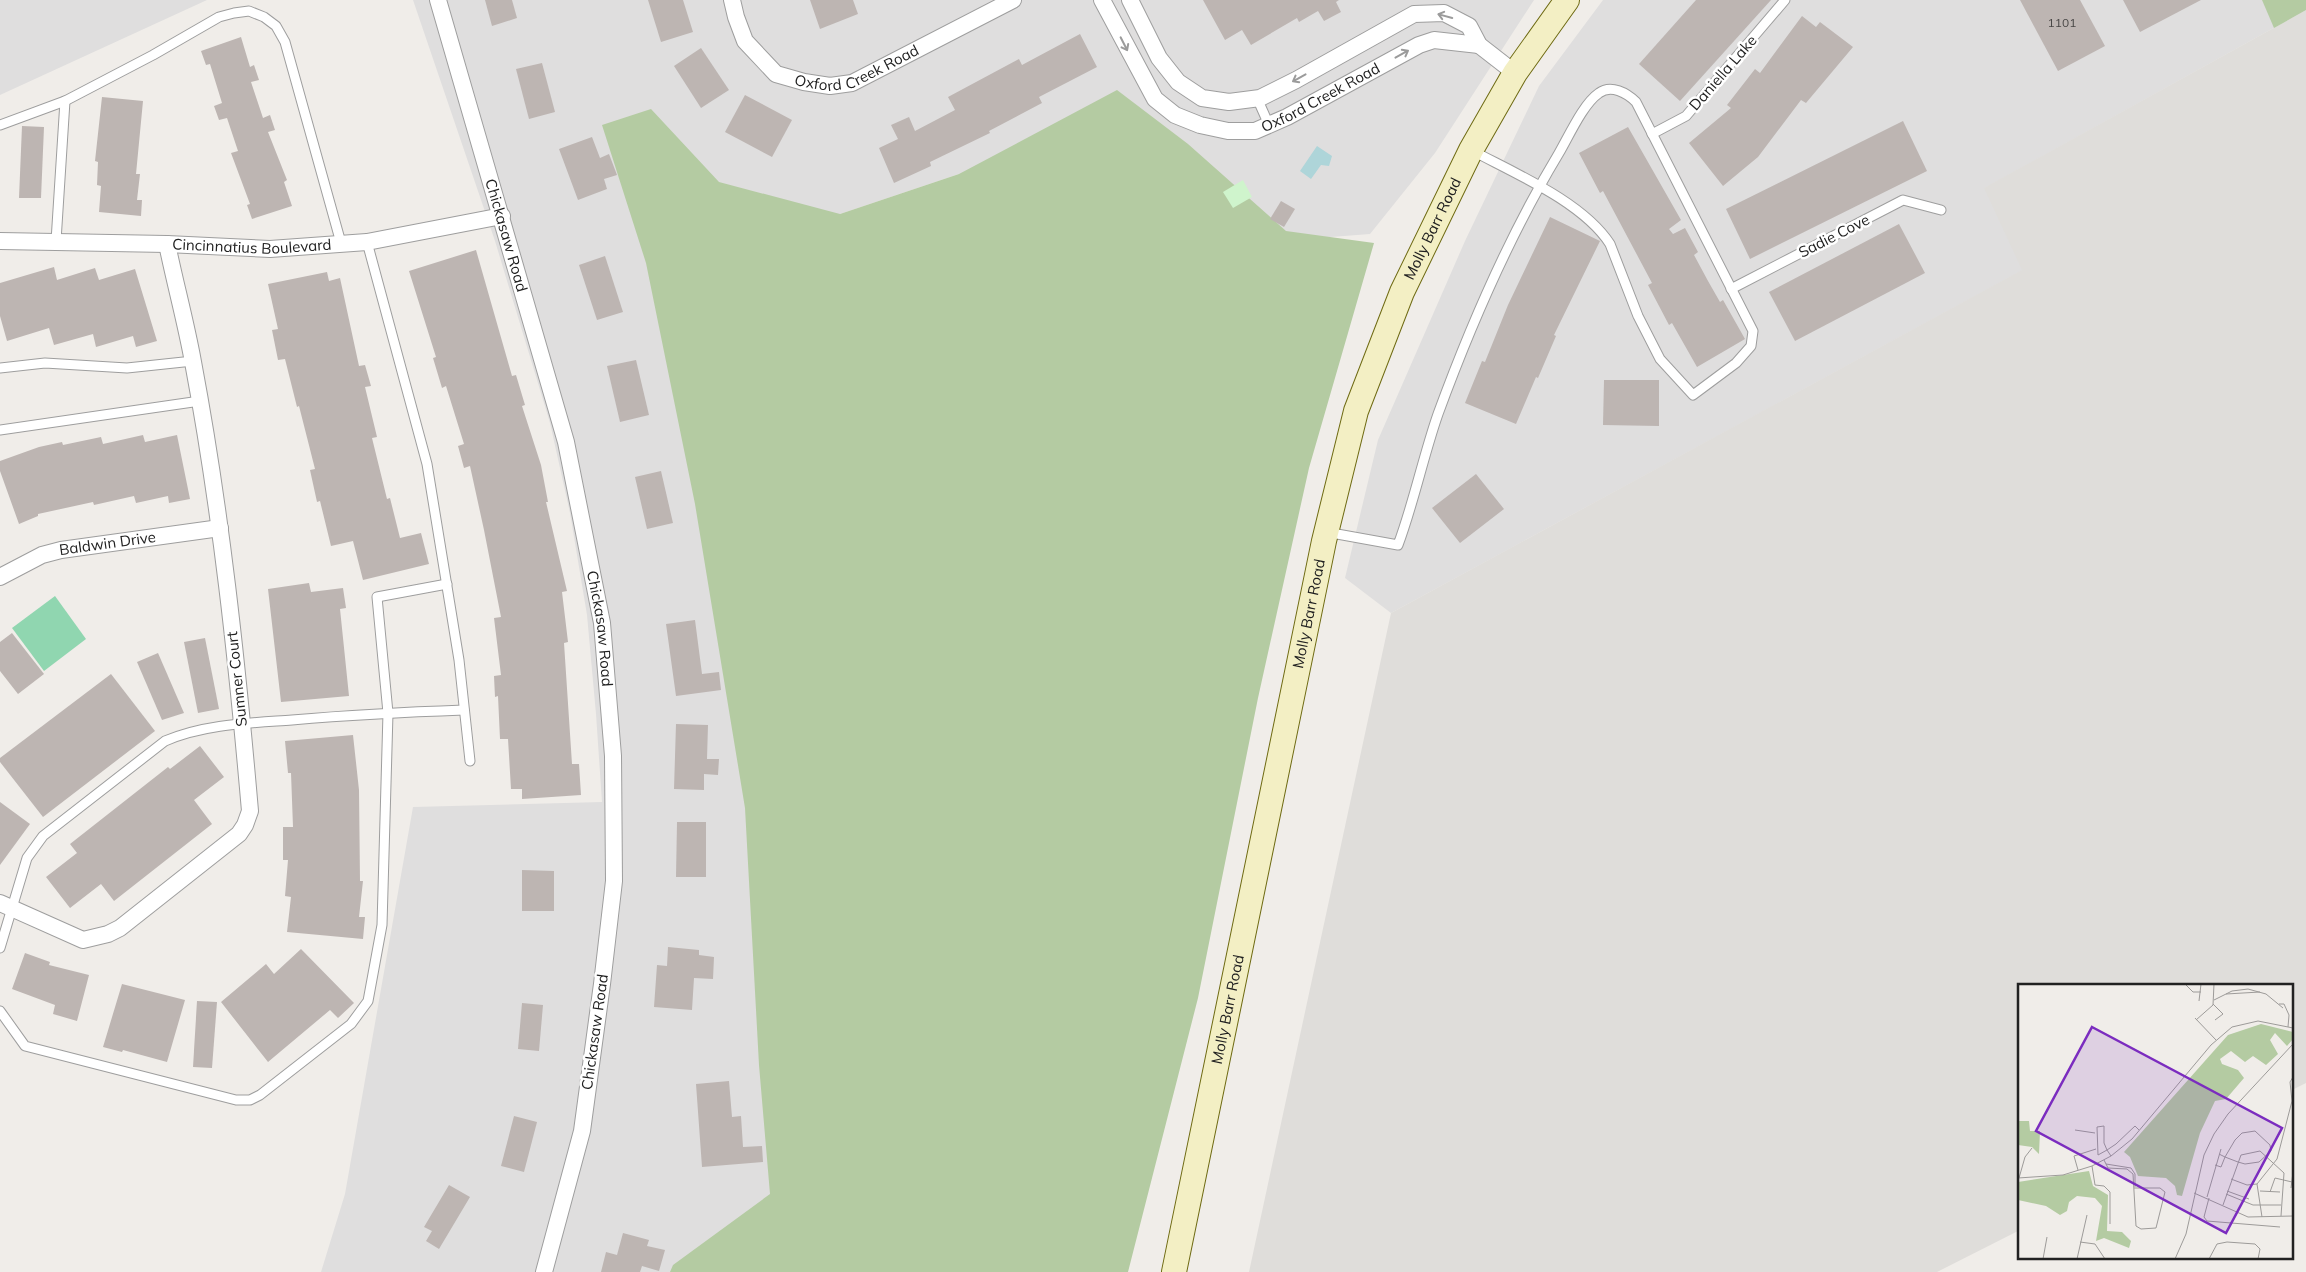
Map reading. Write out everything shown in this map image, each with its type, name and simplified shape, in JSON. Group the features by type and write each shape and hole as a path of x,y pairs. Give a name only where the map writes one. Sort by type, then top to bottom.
{"main road":[{"name":"Molly Barr Road","path":"1174,1272 1326,532 1356,411 1402,292 1471,150 1515,73 1568,0"}],"street":[{"name":"Chickasaw Road","path":"438,0 566,442 602,623 613,756 614,881 582,1131 544,1272"},
{"name":"Oxford Creek Road","path":"732,0 745,41 776,74 804,82 830,86 852,83 1013,0"},
{"name":"Oxford Creek Road","path":"1102,0 1155,99 1175,114 1200,125 1228,131 1255,131 1287,118 1419,45 1434,40 1479,45"},
{"name":"Oxford Creek Road","path":"1130,0 1159,58 1178,82 1202,98 1229,102 1257,98 1296,80 1414,14 1444,13 1469,26 1479,45 1515,73"},
{"name":"Cincinnatius Boulevard","path":"0,241 167,244 270,249 367,242 502,216"},
{"name":"Sumner Court","path":"6,906 82,940 108,934 120,928 239,834 245,825 250,811 243,724 220,528 193,361 167,244"},
{"name":"Baldwin Drive","path":"0,577 42,555 61,550 220,528"}],"lane":[{"name":"Daniella Lake","path":"1652,134 1686,116 1785,0"},
{"path":"0,125 65,101 219,18 234,13 249,12 264,17 276,26 285,42 341,243"},
{"path":"1326,532 1398,545 1438,416 1487,288 1539,186 1586,108 1599,92 1613,89 1628,94 1636,102 1753,331 1751,346 1736,362 1694,395 1660,359 1641,323 1610,244 1603,234 1590,221 1539,186 1471,150"},
{"path":"1257,98 1269,125"},
{"path":"56,241 65,101"},
{"name":"Sadie Cove","path":"1731,289 1903,200 1941,210"},
{"path":"367,242 427,464 447,584 470,760"},
{"path":"0,368 45,363 127,368 193,361"},
{"path":"0,430 200,401"},
{"path":"0,1011 25,1046 236,1100 250,1100 268,1090 351,1024 368,1001 382,925 388,712 377,597 447,584"},
{"path":"0,948 6,906 27,858 43,836 165,741 184,733 243,724 388,712 464,710"}],"shaded area":[{"path":"0,0 207,0 0,95"},
{"path":"413,0 1534,0 1435,153 1370,234 1279,241 959,174 840,214 766,1272 321,1272 345,1194 413,807 602,802 587,615 570,513 550,423 495,241"},
{"path":"1603,0 2306,0 2306,10 1985,188 2023,270 1391,613 1345,578 1378,440 1465,241 1539,86"},
{"path":"2306,10 2306,1083 2294,1089 2294,984 2018,984 2018,1231 1937,1272 1249,1272 1391,613 2022,270 1984,188"}],"green space":[{"path":"2262,0 2306,0 2306,10 2274,28"},
{"path":"1117,90 1188,144 1286,231 1374,243 1309,468 1258,698 1198,998 1128,1272 670,1272 673,1265 770,1194 759,1065 745,808 695,504 646,263 602,125 651,109 719,182 840,214 959,174"},
{"path":"1243,180 1252,197 1233,208 1223,192"},
{"path":"55,596 86,639 44,671 12,628"}],"water":[{"path":"1317,146 1332,156 1329,166 1321,165 1311,179 1300,171"}],"building":[{"path":"485,0 512,0 517,18 492,26"},
{"path":"648,0 683,0 693,32 661,42"},
{"path":"810,0 853,0 858,14 820,29"},
{"path":"1203,0 1339,0 1336,2 1341,12 1324,21 1318,11 1299,22 1297,18 1251,45 1242,30 1225,40"},
{"path":"1696,0 1771,0 1680,101 1639,64"},
{"path":"2020,0 2080,0 2105,46 2058,71"},
{"path":"2123,0 2201,0 2140,32"},
{"path":"1802,16 1816,27 1820,22 1853,47 1806,103 1801,100 1758,157 1723,186 1689,143 1731,108 1727,105 1755,69 1760,73"},
{"path":"1080,34 1097,67 1039,97 1042,103 989,131 990,133 930,162 931,166 894,183 879,148 898,139 891,125 909,117 915,131 955,110 948,97 1019,59 1022,65"},
{"path":"241,37 250,67 254,65 259,80 251,82 263,118 270,115 275,130 268,132 287,180 284,182 292,206 252,219 247,205 250,204 231,153 238,151 227,118 219,120 214,106 222,103 210,64 206,65 201,51"},
{"path":"701,48 729,90 701,108 674,66"},
{"path":"542,63 555,112 529,119 516,69"},
{"path":"745,95 792,120 772,157 725,132"},
{"path":"102,97 143,101 136,174 140,174 137,200 142,200 141,216 99,212 101,186 97,185 98,162 95,161"},
{"path":"1903,121 1927,171 1750,259 1726,209"},
{"path":"22,126 44,127 41,198 19,198"},
{"path":"1628,127 1681,220 1669,229 1673,234 1685,228 1698,252 1694,255 1708,281 1720,302 1723,300 1745,339 1697,367 1672,323 1669,325 1648,285 1652,283 1603,191 1600,193 1579,153"},
{"path":"592,137 600,158 609,154 617,175 604,179 607,189 578,200 559,149"},
{"path":"1281,201 1295,209 1284,227 1270,219"},
{"path":"1550,217 1600,241 1554,335 1556,336 1516,424 1465,403 1482,361 1485,362 1508,305"},
{"path":"1899,224 1925,273 1795,341 1769,292"},
{"path":"476,250 512,376 516,375 525,405 522,406 541,465 548,502 546,502 567,591 562,592 568,642 564,643 572,764 579,764 581,795 522,799 522,789 511,789 508,739 500,739 498,696 495,697 494,676 501,675 494,618 501,617 484,530 470,466 464,468 458,446 464,444 446,386 442,388 433,358 436,357 409,271"},
{"path":"605,256 623,312 597,320 579,265"},
{"path":"54,267 57,280 95,268 99,280 135,269 157,341 136,347 133,336 96,347 93,334 54,345 49,328 7,341 0,316 0,283"},
{"path":"327,272 329,281 340,278 359,366 365,365 371,386 365,387 377,437 372,438 387,499 390,498 400,538 421,533 429,564 363,580 353,541 331,546 320,501 317,502 310,470 315,469 299,406 297,407 285,359 278,360 272,330 278,329 268,284"},
{"path":"636,360 649,415 620,422 607,366"},
{"path":"1604,380 1659,380 1659,426 1603,425"},
{"path":"143,435 145,442 177,435 190,499 169,503 168,496 136,503 134,496 94,505 93,502 38,514 38,516 19,524 0,471 0,461 39,447 62,442 63,445 101,437 103,444"},
{"path":"661,471 673,523 647,529 635,477"},
{"path":"1476,474 1504,509 1460,543 1432,508"},
{"path":"309,583 311,592 343,588 346,608 340,609 349,696 281,702 268,589"},
{"path":"695,620 702,674 719,672 721,690 676,696 666,624"},
{"path":"12,633 44,674 18,694 0,671 0,642"},
{"path":"205,638 219,709 198,713 184,642"},
{"path":"158,653 184,713 162,720 137,662"},
{"path":"111,674 155,731 43,817 0,762 0,758"},
{"path":"676,724 708,725 707,759 719,759 718,775 704,774 704,790 674,789"},
{"path":"353,735 359,790 360,881 363,881 359,917 365,917 363,939 287,932 291,897 285,896 288,860 283,860 283,827 293,827 291,773 288,773 285,741"},
{"path":"200,746 224,777 194,800 212,824 114,901 101,884 70,908 46,877 77,853 70,844 168,767 170,769"},
{"path":"0,802 30,824 0,865"},
{"path":"677,822 706,822 706,877 676,877"},
{"path":"522,870 554,871 554,911 522,911"},
{"path":"668,947 699,950 699,955 714,957 713,979 694,978 692,1010 654,1007 657,965 667,966"},
{"path":"301,949 354,1003 338,1018 330,1010 268,1062 221,1002 266,964 274,974"},
{"path":"25,953 50,962 49,965 89,975 77,1021 53,1014 55,1005 12,989"},
{"path":"122,984 185,1000 167,1062 123,1050 122,1052 103,1047"},
{"path":"197,1001 217,1002 212,1068 193,1067"},
{"path":"522,1003 543,1005 539,1051 518,1049"},
{"path":"729,1081 732,1117 741,1116 743,1147 762,1146 763,1162 702,1167 696,1084"},
{"path":"514,1116 537,1122 524,1172 501,1166"},
{"path":"449,1185 470,1197 439,1249 426,1241 432,1231 424,1227"},
{"path":"623,1233 649,1240 647,1246 665,1250 659,1271 642,1266 640,1272 601,1272 606,1252 617,1255"}]}
